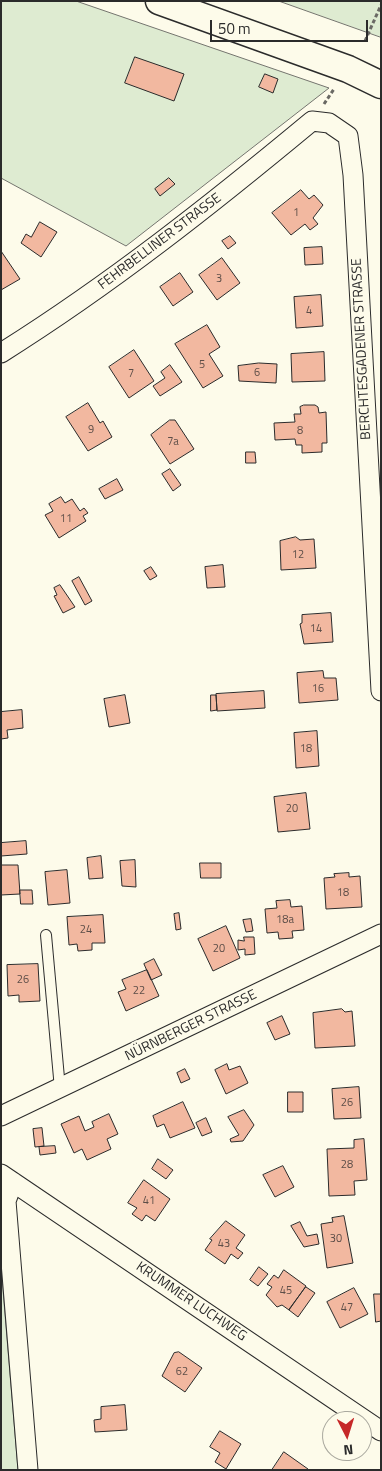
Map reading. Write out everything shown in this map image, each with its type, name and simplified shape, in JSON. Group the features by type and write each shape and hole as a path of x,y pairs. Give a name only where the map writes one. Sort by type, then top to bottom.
{"main road":[{"path":"159,1 348,69 381,85"}],"street":[{"name":"FEHRBELLINER STRASSE","path":"1,354 68,311 179,229 312,121"},
{"name":"BERCHTESGADENER STRASSE","path":"312,121 329,123 348,136 353,175 381,691"},
{"name":"NÜRNBERGER STRASSE","path":"1,1116 381,934"},
{"name":"KRUMMER LUCHWEG","path":"7,1178 381,1431"},
{"path":"7,1178 6,1201 28,1470"}],"lane":[{"path":"46,936 60,1089"}],"path":[{"path":"365,41 381,5"}],"green space":[{"path":"1,1 76,1 329,88 126,246 1,178"},
{"path":"279,1 381,1 381,37"},
{"path":"1,1266 18,1470 1,1470"}],"building":[{"path":"135,57 184,74 174,101 125,83"},
{"path":"265,74 278,79 273,93 259,87"},
{"path":"169,178 175,184 160,196 155,189"},
{"path":"301,190 309,199 314,195 323,205 313,218 318,224 310,230 305,224 291,235 272,213"},
{"path":"40,222 57,232 41,257 21,243 26,234 31,237"},
{"path":"230,236 236,243 228,249 222,241"},
{"path":"322,247 323,264 305,265 304,248"},
{"path":"1,251 20,279 1,290"},
{"path":"222,258 240,283 217,300 199,275"},
{"path":"180,273 193,292 173,306 160,287"},
{"path":"321,295 323,326 296,328 294,297"},
{"path":"207,325 220,347 209,354 223,376 203,388 175,344"},
{"path":"134,350 154,381 129,398 109,367"},
{"path":"324,352 325,381 292,382 291,354"},
{"path":"259,363 277,364 276,383 239,381 238,366"},
{"path":"170,365 182,382 160,396 153,386 165,378 161,372"},
{"path":"88,403 100,423 103,421 112,437 88,451 66,417"},
{"path":"315,405 318,407 319,413 326,412 327,443 322,443 322,452 302,453 302,445 296,445 295,439 275,440 274,423 295,422 294,414 301,414 300,407"},
{"path":"170,420 175,420 194,449 170,464 151,435"},
{"path":"246,452 255,452 256,463 246,463"},
{"path":"170,469 181,485 173,491 162,474"},
{"path":"117,479 123,490 105,499 99,489"},
{"path":"61,497 65,503 72,499 80,511 84,508 88,513 83,516 86,521 59,538 45,515 53,511 49,504"},
{"path":"296,537 300,540 314,539 316,568 281,570 280,541"},
{"path":"223,565 225,587 207,588 205,567"},
{"path":"151,567 157,576 150,580 144,571"},
{"path":"79,577 92,601 85,605 72,581"},
{"path":"60,585 75,607 63,613 54,596 57,595 54,588"},
{"path":"331,613 333,642 304,644 300,624 302,623 302,615"},
{"path":"323,671 324,678 336,678 338,700 299,703 297,673"},
{"path":"264,691 265,708 217,711 216,694"},
{"path":"125,695 130,723 109,727 104,699"},
{"path":"211,695 216,695 217,710 211,711"},
{"path":"22,710 23,728 7,730 8,738 1,739 1,712"},
{"path":"317,731 319,766 296,768 294,733"},
{"path":"306,793 310,829 278,832 274,797"},
{"path":"26,841 27,854 1,856 1,843"},
{"path":"101,856 103,878 89,879 87,858"},
{"path":"135,860 136,887 122,886 120,861"},
{"path":"200,863 221,863 221,878 201,878"},
{"path":"1,865 18,865 20,894 1,895"},
{"path":"67,870 70,903 48,905 45,872"},
{"path":"349,873 349,877 360,876 362,907 326,909 324,878 335,877 334,874"},
{"path":"20,890 32,890 33,904 21,904"},
{"path":"290,900 291,907 302,906 304,930 292,931 293,938 279,939 278,932 267,933 265,909 277,908 276,901"},
{"path":"179,913 181,929 176,930 174,914"},
{"path":"103,915 105,943 92,943 92,950 78,951 77,944 69,945 67,917"},
{"path":"251,919 253,931 246,932 243,920"},
{"path":"226,926 240,958 213,971 198,939"},
{"path":"244,937 254,937 255,954 245,955 245,949 238,950 238,940 244,941"},
{"path":"154,959 162,975 151,980 144,964"},
{"path":"38,964 40,1001 19,1002 19,995 8,996 7,965"},
{"path":"147,970 159,996 126,1011 118,992 126,989 122,980"},
{"path":"342,1009 345,1012 352,1011 355,1046 315,1048 313,1013"},
{"path":"282,1016 290,1034 275,1040 267,1023"},
{"path":"227,1064 229,1070 240,1066 248,1083 226,1094 215,1070"},
{"path":"185,1069 190,1079 181,1083 177,1073"},
{"path":"359,1087 361,1118 334,1119 332,1089"},
{"path":"288,1092 303,1092 303,1112 288,1112"},
{"path":"183,1102 195,1128 170,1138 164,1124 157,1127 153,1116"},
{"path":"244,1110 254,1125 243,1141 231,1142 230,1139 239,1135 228,1117"},
{"path":"109,1114 118,1134 107,1139 111,1149 87,1160 82,1149 74,1153 61,1124 79,1116 85,1131 94,1127 92,1122"},
{"path":"206,1118 212,1132 202,1136 196,1123"},
{"path":"42,1128 44,1146 35,1147 33,1129"},
{"path":"364,1139 367,1180 354,1181 355,1195 329,1196 327,1149 354,1148 354,1140"},
{"path":"55,1146 56,1153 40,1155 39,1147"},
{"path":"158,1159 173,1170 166,1179 152,1169"},
{"path":"283,1166 294,1187 275,1197 263,1175"},
{"path":"144,1180 170,1199 155,1221 146,1215 142,1221 132,1214 137,1208 128,1203"},
{"path":"344,1216 353,1263 327,1268 321,1224 333,1222 332,1218"},
{"path":"226,1221 245,1235 236,1248 243,1253 238,1259 231,1254 225,1264 205,1250 212,1240 210,1239"},
{"path":"300,1222 307,1236 317,1234 319,1244 304,1247 291,1226"},
{"path":"259,1267 268,1274 258,1286 250,1280"},
{"path":"284,1270 306,1286 289,1310 282,1305 277,1307 266,1295 272,1287 267,1284 274,1275 278,1278"},
{"path":"306,1287 315,1293 298,1317 289,1310"},
{"path":"354,1288 368,1314 340,1328 327,1302"},
{"path":"374,1294 381,1294 381,1321 376,1322"},
{"path":"179,1352 202,1368 185,1392 162,1376 174,1353"},
{"path":"125,1405 127,1430 95,1432 94,1420 101,1419 101,1407"},
{"path":"220,1431 241,1444 226,1469 215,1462 220,1453 210,1447"},
{"path":"284,1452 308,1469 272,1470"}]}
